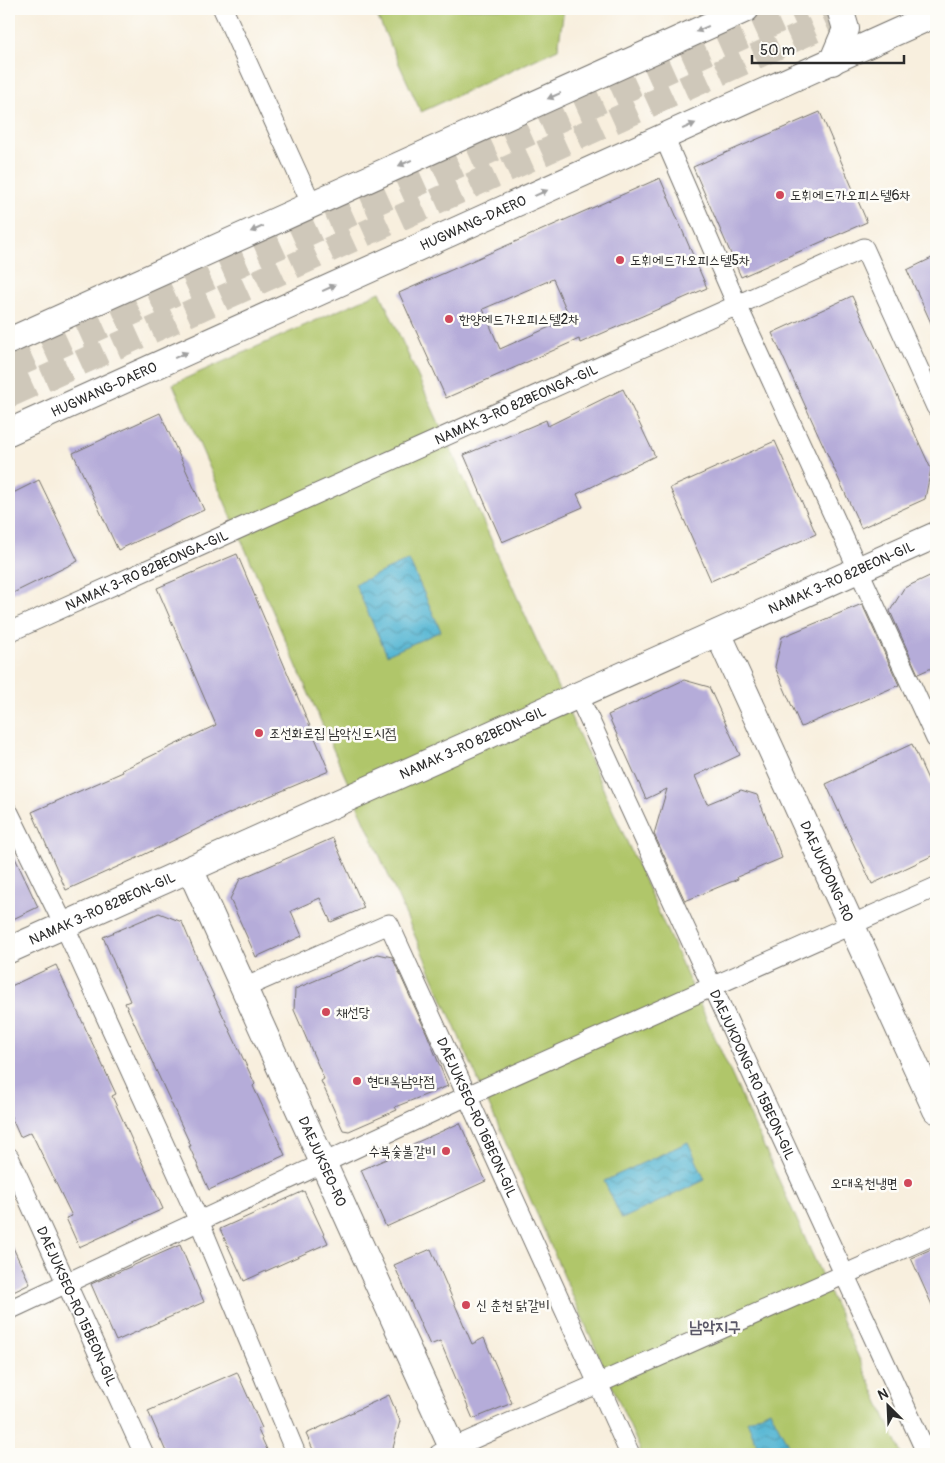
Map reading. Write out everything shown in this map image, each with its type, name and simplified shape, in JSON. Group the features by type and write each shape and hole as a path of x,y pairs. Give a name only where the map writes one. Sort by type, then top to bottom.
{"street":[{"path":"223,9 312,205"},
{"path":"9,341 746,9"},
{"path":"832,62 846,29 840,9"},
{"name":"HUGWANG-DAERO","path":"9,432 936,14"},
{"path":"664,137 737,305 936,739"},
{"name":"NAMAK 3-RO 82BEONGA-GIL","path":"9,632 864,248 936,407"},
{"name":"NAMAK 3-RO 82BEON-GIL","path":"9,950 936,535"},
{"name":"DAEJUKDONG-RO","path":"718,633 936,1110"},
{"name":"DAEJUKDONG-RO 15BEON-GIL","path":"578,695 927,1454"},
{"path":"9,813 64,925 199,1221 296,1454"},
{"name":"DAEJUKSEO-RO","path":"190,869 449,1452"},
{"path":"9,1310 467,1096 936,886"},
{"name":"DAEJUKSEO-RO 16BEON-GIL","path":"244,988 389,924 630,1454"},
{"name":"DAEJUKSEO-RO 15BEON-GIL","path":"9,1157 144,1454"},
{"path":"449,1452 598,1383 936,1234"}],"green space":[{"path":"374,9 564,9 558,49 421,112"},
{"path":"380,292 902,1454 642,1454 173,384"}],"water":[{"path":"409,560 441,631 387,655 355,584"},
{"path":"688,1142 705,1180 622,1219 604,1181"},
{"path":"770,1410 793,1454 761,1454 747,1421"}],"building":[{"name":"도휘에드가오피스텔6차","path":"820,112 867,222 741,277 693,167"},
{"path":"660,178 707,288 580,343 579,339 446,398 399,293","holes":["553,279 570,318 500,349 483,309"]},
{"path":"936,256 936,334 907,270"},
{"path":"852,296 931,469 925,499 861,528 772,333"},
{"path":"623,389 655,456 577,494 583,507 502,542 464,455 546,420 548,426"},
{"path":"160,413 204,510 118,550 73,453"},
{"path":"775,441 816,534 711,581 670,488"},
{"path":"39,480 78,561 9,595 9,495"},
{"path":"237,554 329,771 232,812 66,890 32,812 123,772 122,770 216,725 157,588"},
{"path":"936,573 936,666 918,674 890,611 904,588"},
{"path":"862,604 899,685 801,727 775,667 782,637"},
{"path":"684,680 709,687 740,755 695,776 707,804 741,790 757,795 782,858 685,901 654,834 667,789 646,799 608,715"},
{"path":"912,744 936,797 936,854 872,884 826,784"},
{"path":"333,838 364,908 331,922 320,898 291,911 302,936 256,957 230,899 240,879"},
{"path":"9,845 38,907 9,921"},
{"path":"159,913 182,922 285,1155 209,1190 189,1146 191,1146 125,1003 130,1001 103,937"},
{"path":"378,954 392,957 448,1086 395,1107 397,1110 349,1131 343,1130 321,1081 324,1079 294,1010 295,989"},
{"path":"56,965 116,1094 112,1096 163,1209 79,1247 66,1218 72,1216 31,1132 20,1137 9,1112 9,987"},
{"path":"460,1123 486,1181 386,1227 361,1170 414,1147 413,1144"},
{"path":"304,1191 328,1243 244,1281 220,1229"},
{"path":"9,1239 30,1284 9,1294"},
{"path":"180,1245 204,1302 116,1341 91,1284"},
{"path":"936,1247 936,1314 911,1258"},
{"path":"431,1249 472,1344 484,1338 512,1403 473,1419 440,1341 430,1345 394,1265"},
{"path":"237,1372 262,1428 258,1430 269,1454 167,1454 148,1411"},
{"path":"389,1395 400,1421 393,1448 380,1454 315,1454 306,1434"}],"tunnel":[{"path":"9,368 803,9"},
{"path":"9,395 860,9"}],"place":[{"name":"도휘에드가오피스텔6차","path":"780,195"},
{"name":"도휘에드가오피스텔5차","path":"620,260"},
{"name":"한양에드가오피스텔2차","path":"449,319"},
{"name":"조선화로집 남악신도시점","path":"259,733"},
{"name":"채선당","path":"326,1012"},
{"name":"현대옥남악점","path":"357,1081"},
{"name":"수북숯불갈비","path":"446,1151"},
{"name":"오대옥천냉면","path":"908,1183"},
{"name":"신 춘천 닭갈비","path":"466,1305"}],"district":[{"name":"남악지구","path":"715,1326"}]}
